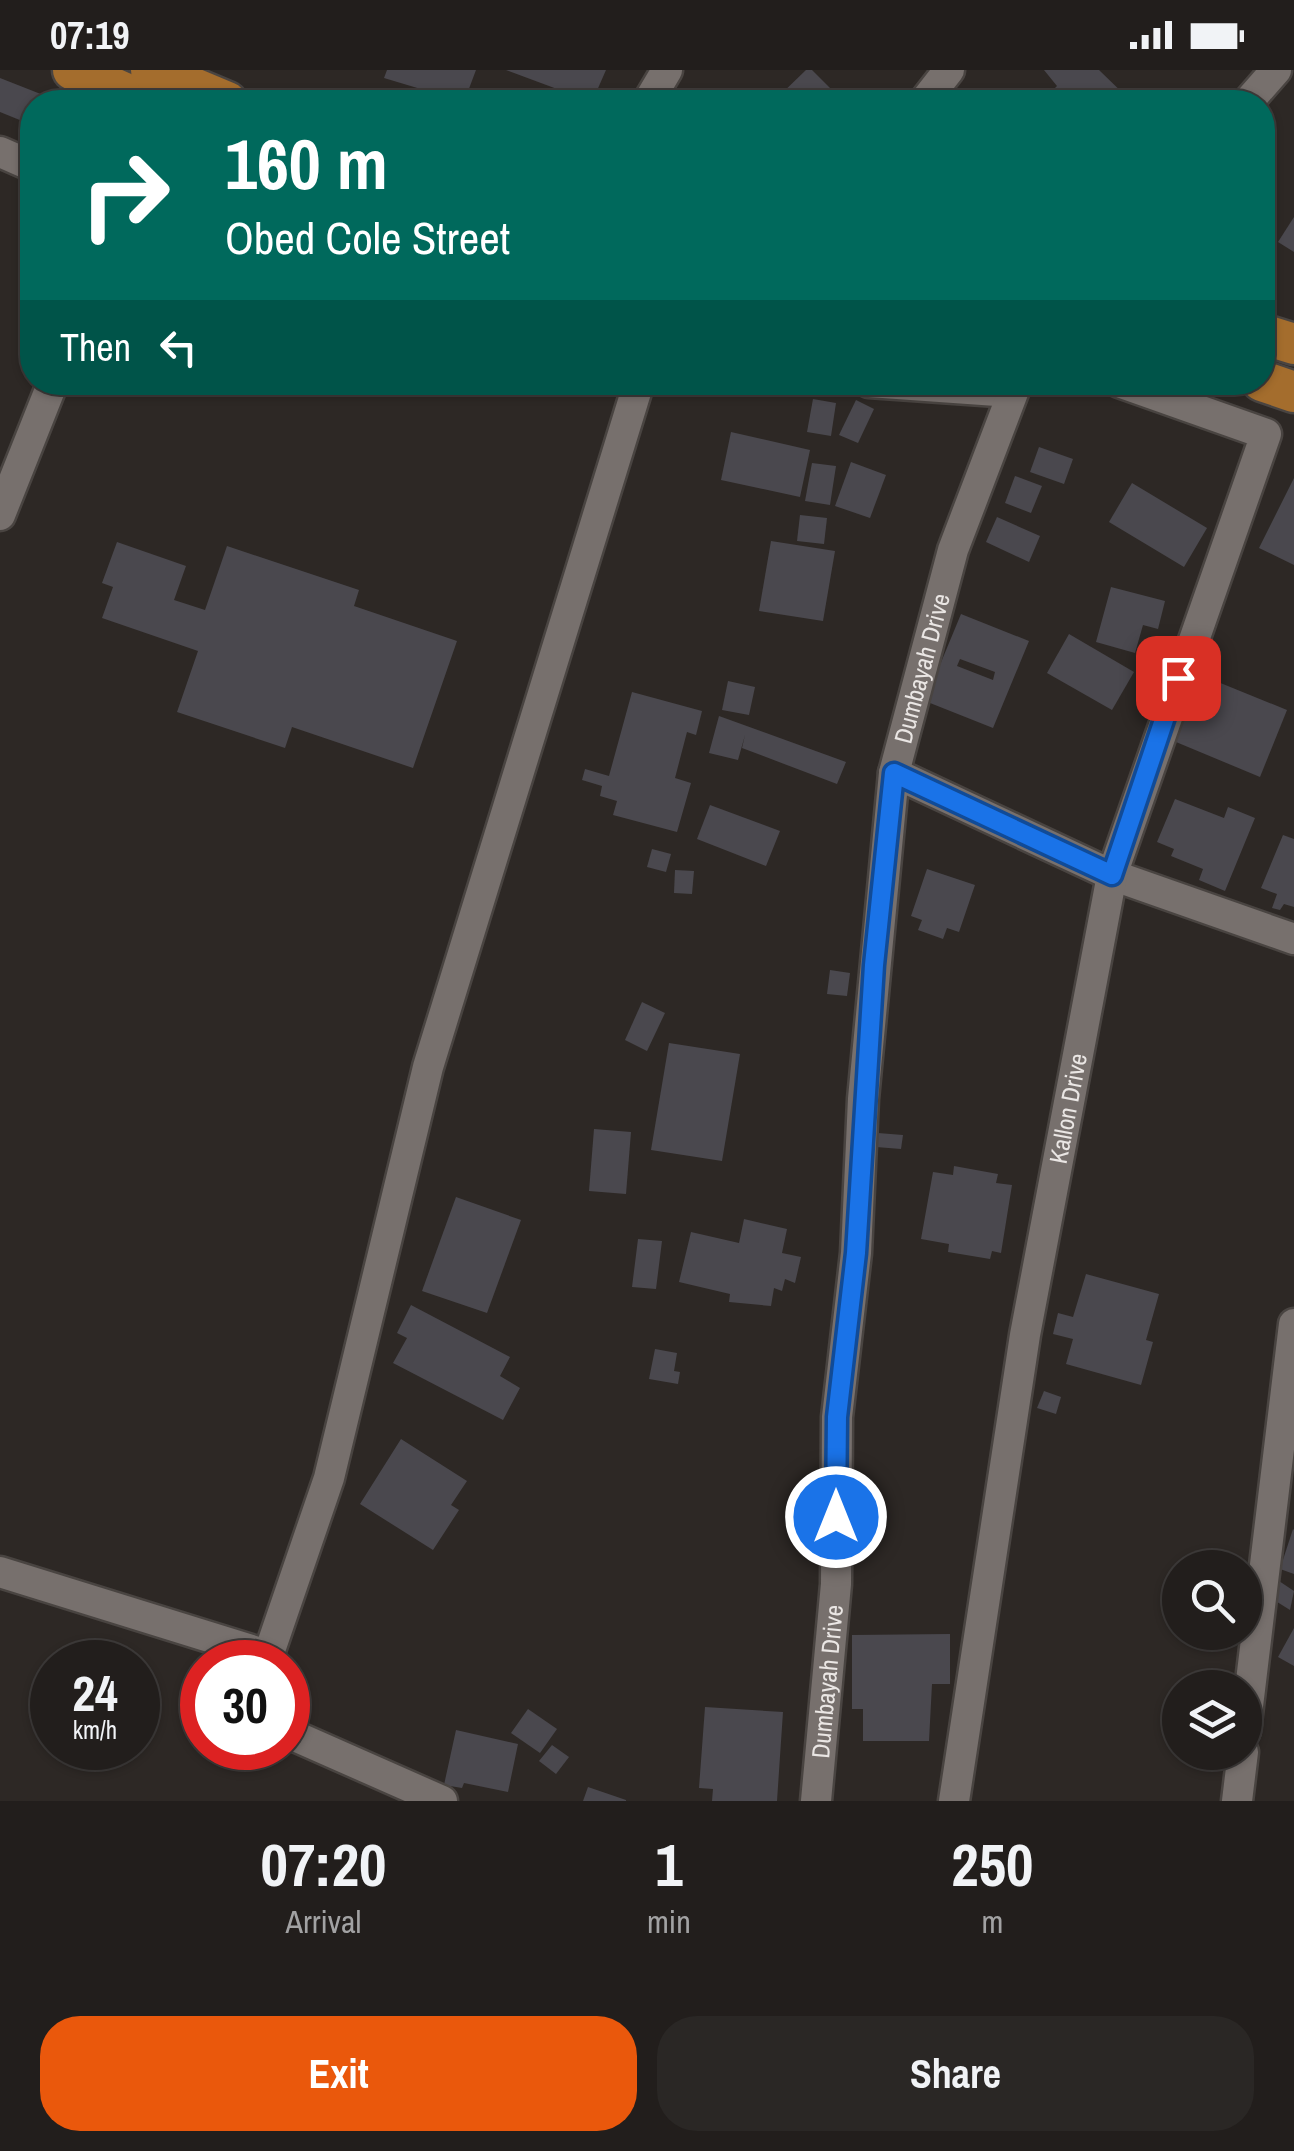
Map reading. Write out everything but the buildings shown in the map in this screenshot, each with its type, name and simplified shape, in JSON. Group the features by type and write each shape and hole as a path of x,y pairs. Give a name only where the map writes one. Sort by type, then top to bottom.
{"main road":[{"path":"73,70 117,90"},
{"path":"151,70 198,90"}],"street":[{"path":"933,90 949,70"},
{"path":"1258,90 1276,70"},
{"path":"0,515 48,395"},
{"path":"272,1640 329,1478 428,1067 635,395"},
{"name":"Dumbayah Drive","path":"816,1801 836,1584 837,1417 856,1253 877,932 894,773 953,550 1011,395"},
{"name":"Kallon Drive","path":"954,1801 1025,1334 1112,875 1266,434 1156,395"},
{"path":"894,773 1112,875 1294,939"},
{"path":"1252,1670 1294,1324"},
{"path":"0,1572 210,1640"},
{"path":"310,1742 442,1801"},
{"path":"1237,1801 1241,1770"}],"route":[{"path":"836,1517 837,1417 856,1253 863,1100 894,773 1112,875 1178,678"}]}
